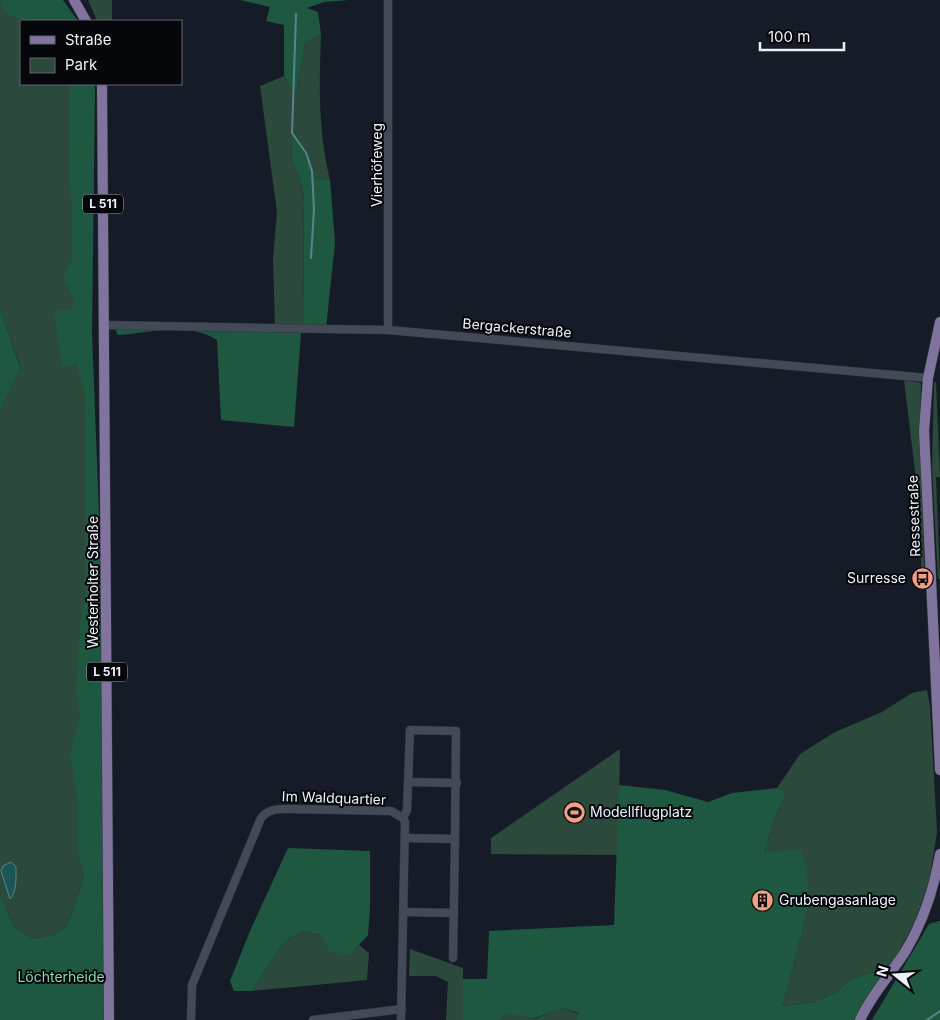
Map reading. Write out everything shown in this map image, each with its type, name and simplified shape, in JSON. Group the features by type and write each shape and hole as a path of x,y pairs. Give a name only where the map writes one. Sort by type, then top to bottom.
{"main road":[{"path":"74,0 85,20"},
{"name":"L 511","path":"102,85 103,325"},
{"name":"Ressestraße","path":"940,322 928,378 924,431 936,584 940,770"},
{"name":"Westerholter Straße","path":"103,325 109,1020"},
{"path":"860,1020 871,1000 905,952 919,926 933,888 940,854"}],"street":[{"name":"Vierhöfeweg","path":"388,0 388,330"},
{"name":"Bergackerstraße","path":"103,325 388,330 928,378"},
{"path":"403,818 407,810 410,730 453,730 458,734 453,958"},
{"path":"408,782 457,783"},
{"name":"Im Waldquartier","path":"192,1020 192,985 249,845 266,812 276,808 391,811 403,818 406,838 401,1020"},
{"path":"406,838 455,839"},
{"path":"404,912 454,913"},
{"path":"313,1020 402,1009"}],"green space":[{"path":"0,0 20,20 20,85 78,85 85,298 85,672 77,852 84,876 67,926 54,934 33,939 14,927 0,893 0,366 20,366 0,308"},
{"path":"0,0 63,0 77,20 22,20 12,16 5,10"},
{"path":"88,0 112,0 112,20 97,20"},
{"path":"240,0 349,0 324,2 307,8 318,12 321,34 305,44 296,95 284,76 284,25 266,21 270,7"},
{"path":"321,34 321,126 330,180 315,178 303,150 291,137 292,160 302,185 304,201 303,326 275,328 273,259 277,212 260,86 284,76 296,95 305,44"},
{"name":"Löchterheide","path":"69,85 94,85 92,333 106,695 104,1020 0,1020 0,893 14,927 33,939 54,934 67,926 84,876 77,852 78,802 70,755 80,716 76,691 81,613 85,598 85,395 77,364 62,367 54,311 71,311 75,300 63,277 72,259 72,208 69,178"},
{"path":"291,136 303,150 315,178 330,180 335,243 326,328 303,326 304,201 302,185 292,160"},
{"path":"0,308 20,367 0,410"},
{"path":"113,325 301,333 294,427 221,420 217,340 206,334 181,330 118,335"},
{"path":"904,380 921,383 920,450 925,580 922,583 918,496"},
{"path":"936,382 940,477 936,477 940,579 938,579 932,469 934,383"},
{"path":"927,690 930,706 937,832 929,883 916,919 893,963 877,971 851,979 837,992 814,1002 783,1006 809,905 764,854 774,821 787,792 777,788 800,754 835,732 882,712 912,693"},
{"name":"Modellflugplatz","path":"620,749 618,855 491,854 491,838"},
{"path":"619,785 665,790 708,802 732,793 777,788 787,792 774,821 764,854 800,849 807,871 809,905 783,1006 814,1002 837,992 851,979 877,971 893,963 854,1020 576,1020 578,1013 563,1008 533,1018 511,1014 503,1016 499,1020 463,1020 463,979 487,979 489,931 614,925"},
{"path":"288,848 370,851 368,935 350,955 329,951 321,935 303,931 285,941 252,991 234,991 230,981 250,931"},
{"path":"940,921 940,1020 872,1020 929,924"},
{"path":"303,931 321,935 350,955 359,945 369,953 367,980 252,991 285,941"},
{"path":"410,949 463,968 463,1020 446,1020 448,982 436,976 409,976"},
{"path":"563,1008 578,1014 576,1020 499,1020 504,1016 514,1013 537,1018"}],"shaded area":[{"path":"11,862 16,867 16,880 14,892 10,899 1,871 3,866"}],"waterway":[{"path":"296,14 292,133 306,153 312,171 314,209 311,258"},
{"path":"927,1020 940,1011"}],"place":[{"name":"Surresse","path":"922,578"},
{"name":"Modellflugplatz","path":"574,812"},
{"name":"Grubengasanlage","path":"763,900"}]}
